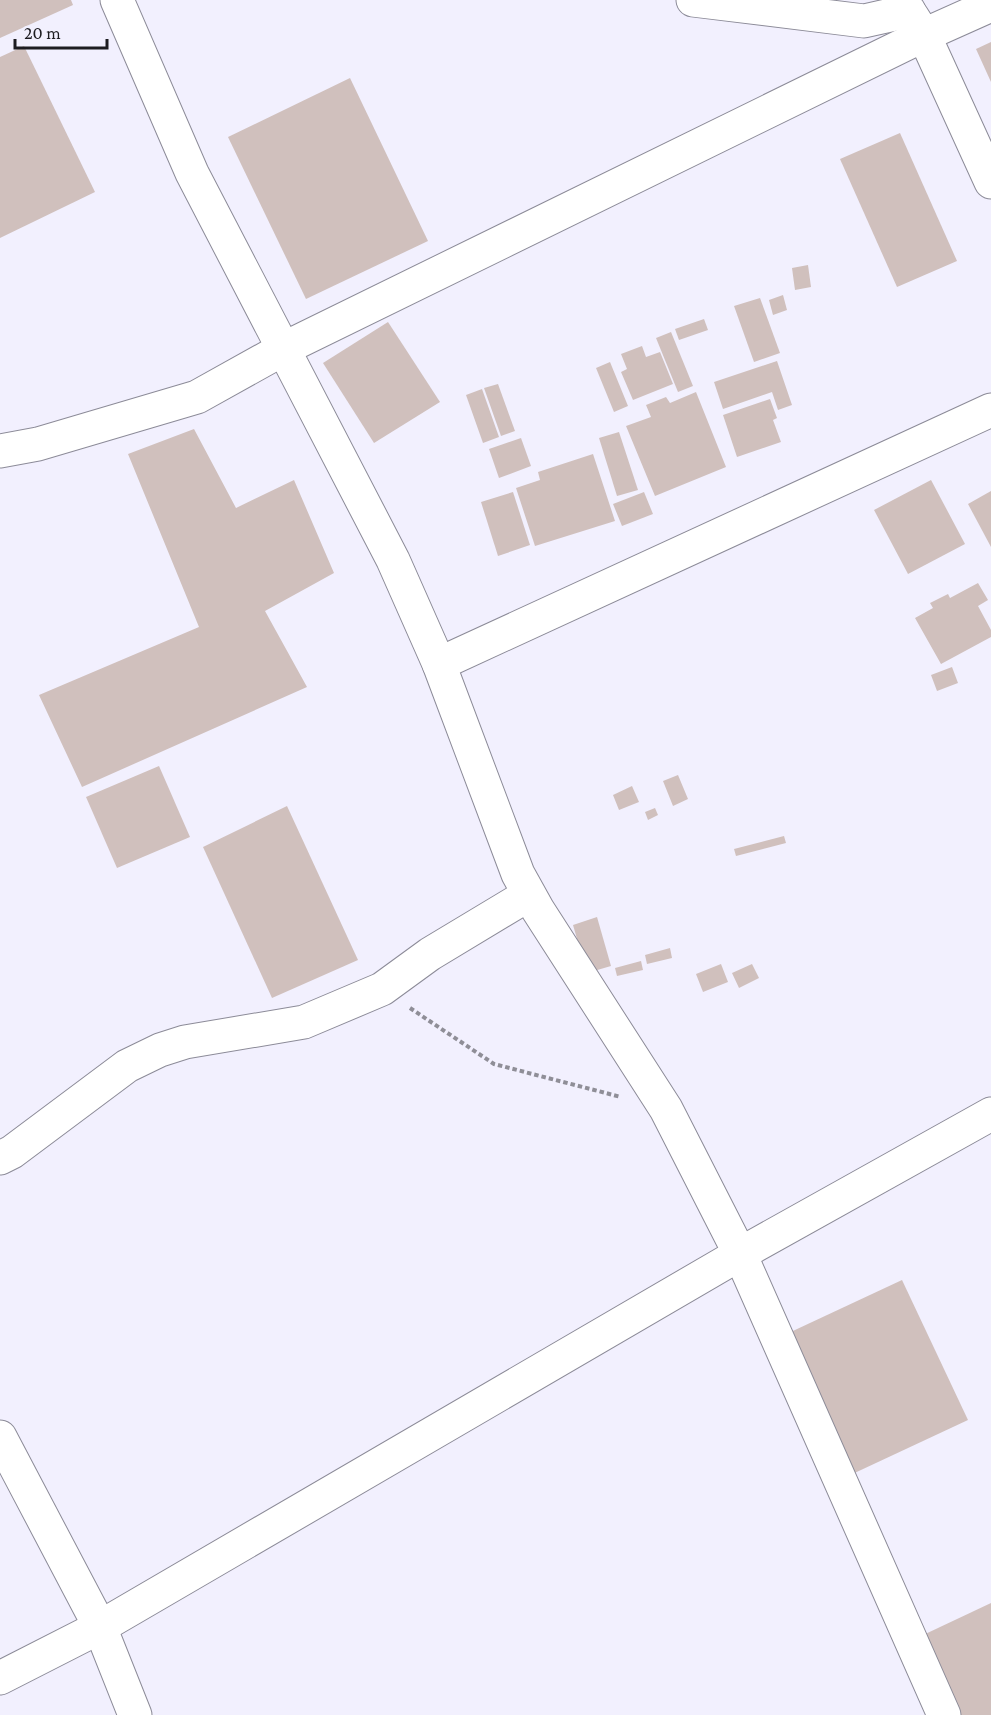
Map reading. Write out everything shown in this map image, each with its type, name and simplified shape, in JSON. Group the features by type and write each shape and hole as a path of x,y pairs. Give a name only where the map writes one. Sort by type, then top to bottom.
{"street":[{"path":"117,0 192,173 285,348 393,560 439,664 528,895 666,1109 740,1254 944,1715"},
{"path":"693,0 864,21 991,5"},
{"path":"0,451 38,444 197,397 912,15"},
{"path":"912,15 991,182"},
{"path":"439,664 991,410"},
{"path":"0,1158 12,1152 127,1066 160,1050 185,1042 304,1022 382,989 430,954 528,895"},
{"path":"0,1677 100,1627 740,1254 991,1114"},
{"path":"0,1437 100,1627 135,1715"}],"path":[{"path":"382,989 494,1064 666,1109"}],"building":[{"path":"0,0 71,0 73,5 0,38"},
{"path":"991,42 991,82 976,49"},
{"path":"24,46 95,192 0,238 0,57"},
{"path":"350,78 428,241 306,299 228,137"},
{"path":"900,133 957,261 897,287 840,159"},
{"path":"808,265 811,287 795,290 792,268"},
{"path":"783,295 787,310 773,315 769,300"},
{"path":"760,298 780,353 754,362 734,306"},
{"path":"704,319 708,330 679,340 675,329"},
{"path":"388,322 440,402 374,443 323,363"},
{"path":"671,332 693,386 678,392 656,338"},
{"path":"642,346 646,357 660,352 673,384 633,400 621,372 627,369 621,354"},
{"path":"777,361 792,405 778,410 772,392 723,409 714,382"},
{"path":"610,362 628,406 614,412 596,368"},
{"path":"498,384 515,431 501,436 484,388"},
{"path":"482,389 499,437 483,443 466,395"},
{"path":"696,392 726,467 655,496 626,426 651,417 646,405 666,397 670,403"},
{"path":"770,399 777,418 773,420 781,442 737,457 723,415"},
{"path":"194,429 236,508 294,480 334,573 265,611 307,687 82,787 39,695 199,627 128,454"},
{"path":"619,432 638,490 617,496 599,438"},
{"path":"521,438 531,466 499,478 489,449"},
{"path":"593,454 615,521 535,546 516,488 540,480 538,472"},
{"path":"931,480 965,544 908,574 874,510"},
{"path":"991,491 991,547 968,504"},
{"path":"513,492 530,545 498,556 481,502"},
{"path":"644,492 653,514 622,526 613,504"},
{"path":"978,583 988,600 978,606 991,630 991,637 941,664 915,618 933,608 930,603 948,594 950,598"},
{"path":"952,667 958,683 937,691 931,675"},
{"path":"159,766 190,837 117,868 86,797"},
{"path":"678,775 688,799 673,806 663,781"},
{"path":"632,786 639,802 619,810 613,795"},
{"path":"287,806 358,960 272,998 203,847"},
{"path":"655,808 658,815 648,820 645,812"},
{"path":"784,836 786,843 736,856 734,849"},
{"path":"597,917 611,966 587,973 573,925"},
{"path":"670,948 672,958 647,964 645,955"},
{"path":"641,961 643,970 617,976 615,968"},
{"path":"721,964 728,982 703,992 696,974"},
{"path":"752,964 759,978 739,988 732,973"},
{"path":"902,1280 968,1420 846,1477 780,1337"},
{"path":"991,1603 991,1715 959,1715 921,1636"}]}
